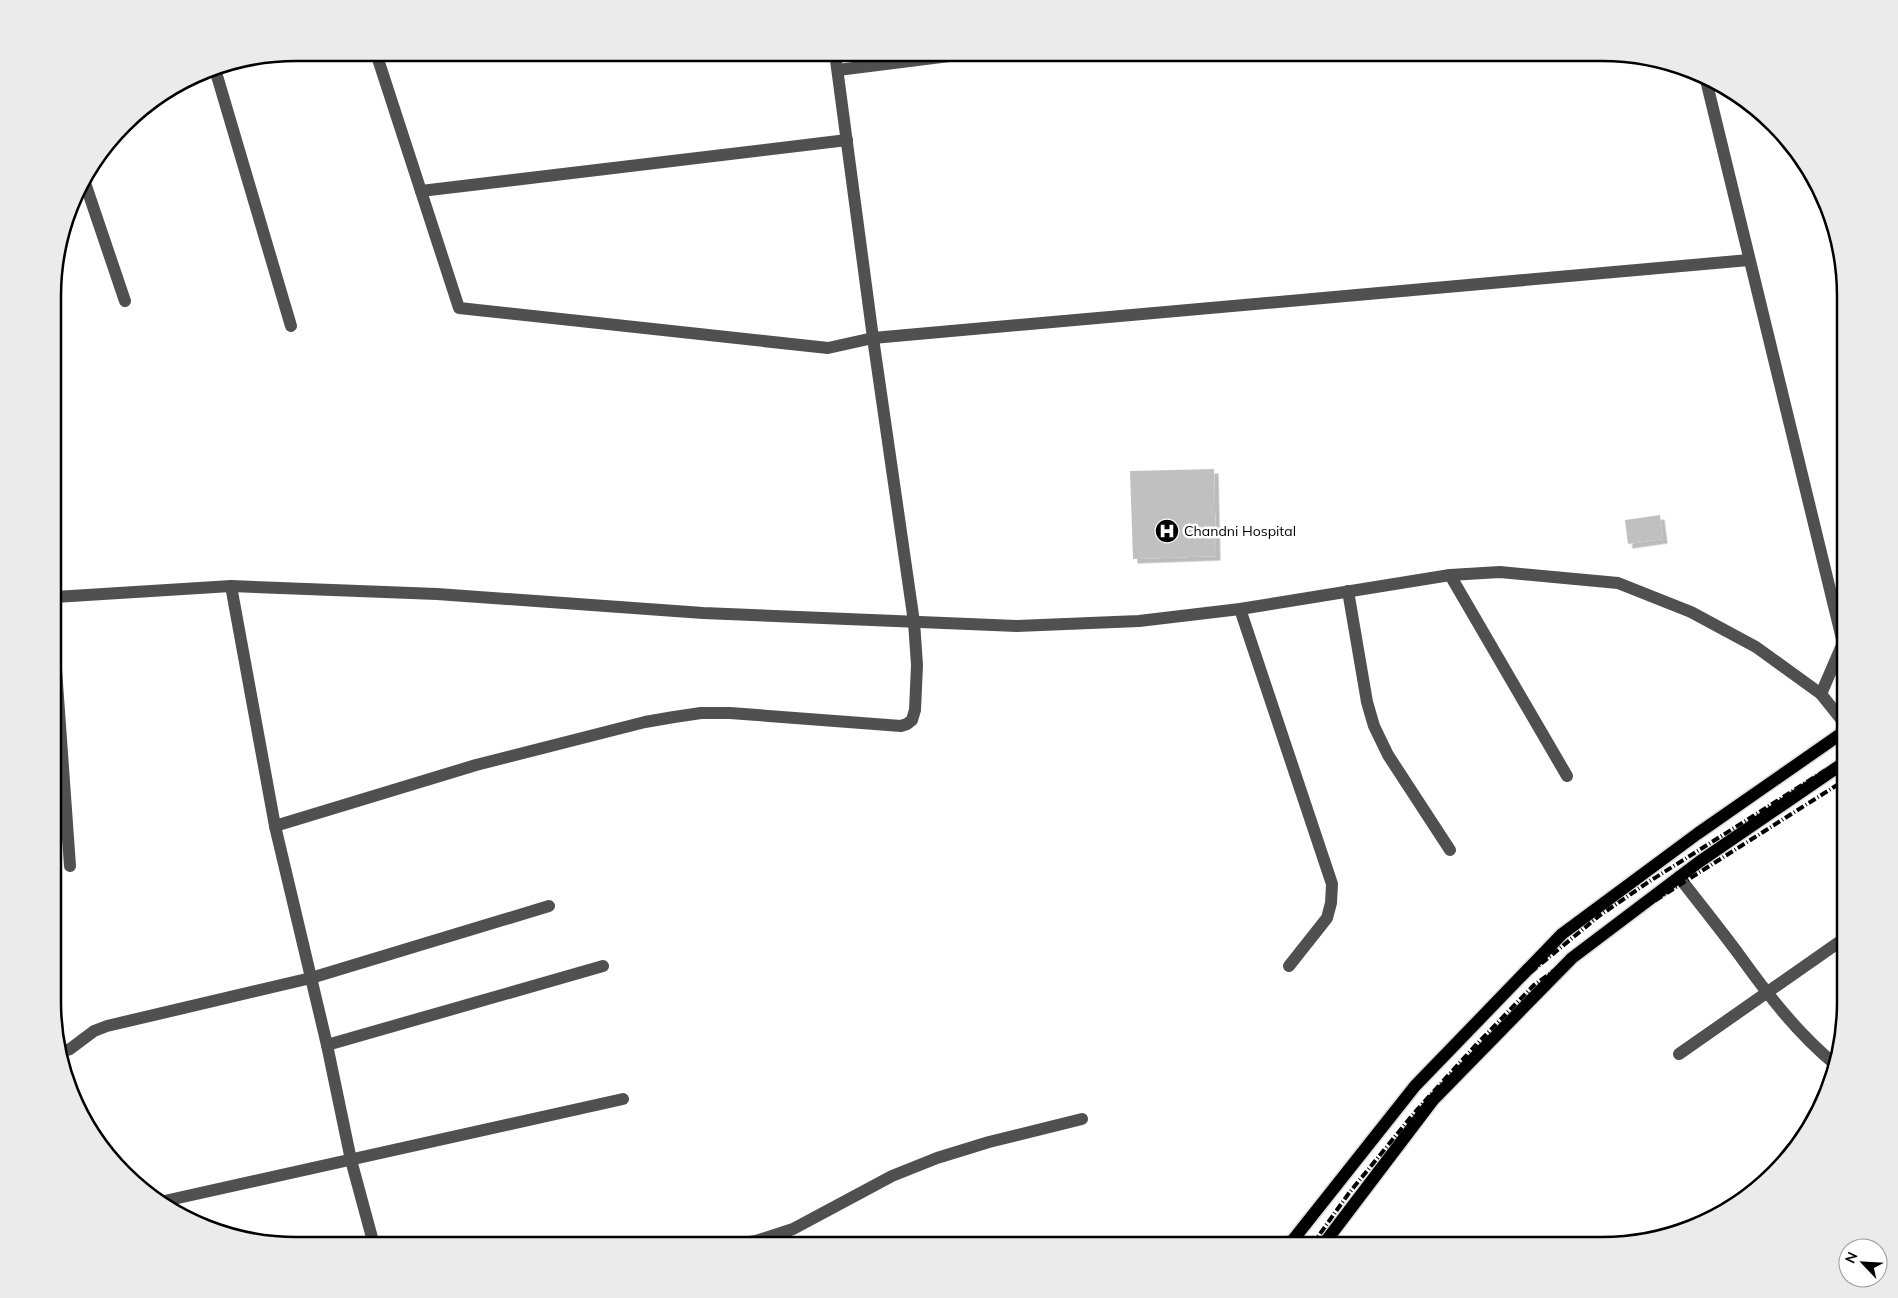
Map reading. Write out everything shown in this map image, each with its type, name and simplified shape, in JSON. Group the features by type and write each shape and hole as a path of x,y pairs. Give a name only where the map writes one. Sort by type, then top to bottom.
{"main road":[{"path":"1295,1237 1415,1086 1562,934 1697,834 1837,737"},
{"path":"1329,1237 1433,1100 1572,958 1679,877 1837,768"}],"street":[{"path":"379,61 459,308 828,348 873,338 1749,260"},
{"path":"275,826 476,765 645,722 674,717 702,713 730,713 891,726 907,724 912,720 915,710 917,665 914,622 873,338 836,61"},
{"path":"838,70 909,61"},
{"path":"216,76 291,326"},
{"path":"1707,86 1837,618"},
{"path":"421,192 847,140"},
{"path":"87,189 125,301"},
{"path":"61,597 231,586 436,594 703,613 1016,626 1139,621 1240,609 1450,575 1500,572 1618,583 1691,612 1756,647 1822,694 1837,714"},
{"path":"1450,575 1567,776"},
{"path":"231,586 275,826 327,1044 351,1160 372,1237"},
{"path":"1348,591 1367,702 1374,726 1388,755 1450,850"},
{"path":"1240,609 1332,884 1331,903 1327,918 1289,966"},
{"path":"1822,694 1837,657"},
{"path":"61,747 70,866"},
{"path":"1679,877 1739,954 1766,993 1830,1059"},
{"path":"66,1050 94,1031 107,1026 311,978 549,906"},
{"path":"1679,1054 1837,944"},
{"path":"327,1044 602,966"},
{"path":"170,1200 623,1099"},
{"path":"768,1237 793,1229 892,1176 937,1158 989,1142 1082,1119"}],"building":[{"path":"1214,469 1216,556 1133,559 1130,471"},
{"path":"1660,515 1663,539 1628,544 1625,520"}],"railway":[{"path":"1297,1237 1332,1187 1404,1096 1525,977 1599,916 1650,881 1837,763"},
{"path":"1318,1237 1349,1193 1415,1112 1534,985 1640,910 1837,785"}],"place":[{"name":"Chandni Hospital","path":"1167,531"}]}
